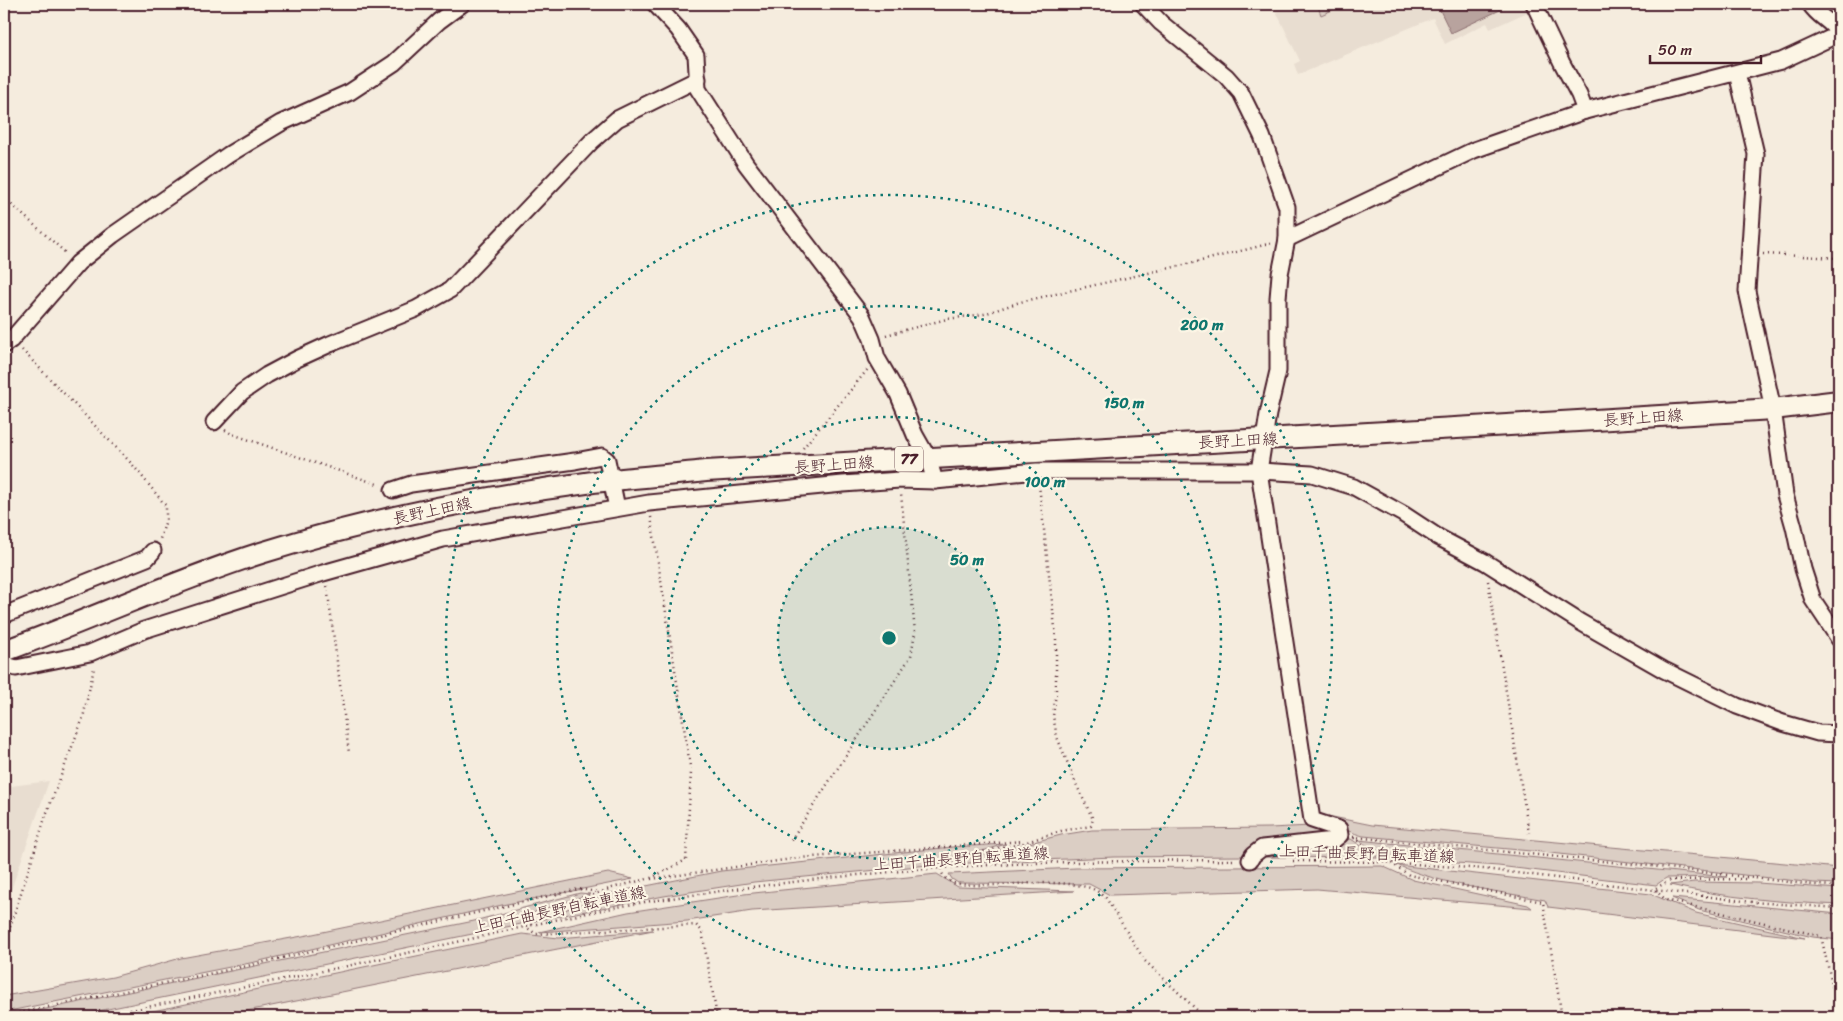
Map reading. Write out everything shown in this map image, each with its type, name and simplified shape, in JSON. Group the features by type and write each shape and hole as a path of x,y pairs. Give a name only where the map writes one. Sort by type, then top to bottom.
{"main road":[{"name":"長野上田線","path":"4,651 178,582 264,552 348,529 442,507 488,498 612,480 706,471 1264,439 1773,408 1839,402"}],"street":[{"path":"8,342 78,263 113,235 228,155 281,124 357,88 394,63 439,21 462,4"},
{"path":"655,4 678,28 696,55 698,90 746,164 862,316 872,339 876,358 898,394 915,434 928,458 935,481"},
{"path":"1143,4 1161,23 1226,76 1241,92 1262,136 1286,207 1287,239 1280,274 1278,371 1259,470 1312,820 1339,829 1346,836 1334,840 1262,848 1252,855 1250,860"},
{"path":"1534,4 1586,111"},
{"path":"1287,239 1474,150 1586,111 1781,61 1839,34 1835,27 1816,13 1810,4"},
{"path":"1736,73 1756,154 1748,291 1773,408 1785,495 1812,600 1839,639"},
{"path":"214,422 242,392 267,375 330,344 416,309 450,290 592,140 617,119 698,79"},
{"path":"393,490 411,484 602,456 607,460 617,508"},
{"path":"776,467 778,491"},
{"path":"4,660 6,665 16,668 90,653 144,630 323,573 443,539 649,503 843,484 900,480 935,481 1037,471 1259,470 1312,474 1354,487 1485,562 1621,646 1664,670 1737,706 1783,724 1818,732 1839,734"},
{"path":"4,615 147,558 153,551"}],"path":[{"path":"4,198 78,263"},
{"path":"872,339 946,319 984,314 1020,302 1201,261 1287,239"},
{"path":"1750,254 1839,258"},
{"path":"8,342 132,464 166,506 166,520 162,536 153,551"},
{"path":"800,466 800,454 807,442 876,358"},
{"path":"214,422 232,434 393,490"},
{"path":"1037,471 1056,637 1056,693 1053,716 1057,737 1093,819 1092,826 1061,831 1030,841 947,859 940,868 942,874 958,884 1062,884 1087,887 1098,891 1106,898 1145,961 1198,1011 1208,1017"},
{"path":"791,840 912,656 915,632 900,480"},
{"path":"649,503 691,772 686,860 651,878 600,893 536,916 526,928 536,934 696,925 702,931 717,1017"},
{"path":"1485,562 1529,833"},
{"path":"323,573 328,591 349,754"},
{"path":"4,946 46,815 87,706 94,673 94,662 90,653"},
{"path":"1346,836 1408,876 1543,902 1562,1017"},
{"path":"1346,836 1632,864 1814,885 1839,886"},
{"path":"640,880 799,858 1030,841"},
{"name":"上田千曲長野自転車道線","path":"96,1017 656,900 781,883 940,868 1087,862 1250,860"},
{"name":"上田千曲長野自転車道線","path":"1289,861 1386,862 1484,869 1752,902 1839,908"},
{"path":"1756,879 1671,880 1654,889 1666,900 1821,936 1839,1015"},
{"path":"4,1016 247,966 579,889 600,893"}],"shaded area":[{"path":"1280,4 1529,4 1532,10 1490,29 1487,23 1445,44 1433,18 1298,75 1294,64 1300,61 1274,7"},
{"path":"1317,4 1346,4 1321,15"},
{"path":"1437,4 1497,4 1500,10 1451,33"},
{"path":"49,781 4,910 4,787"},
{"path":"1318,814 1372,825 1839,868 1839,884 1814,883 1542,852 1363,836 1332,824"},
{"path":"1311,826 1335,835 1262,844 1243,856 1114,857 946,864 1061,835 1092,830"},
{"path":"1351,839 1379,858 1259,857 1265,851"},
{"path":"1358,840 1727,877 1666,878 1656,885 1498,866 1387,858"},
{"path":"1006,844 939,864 754,882 664,896 534,921 611,893 721,871 952,847"},
{"path":"1397,865 1651,894 1696,913 1805,938 1548,907 1545,900 1432,878"},
{"path":"1382,866 1413,880 1528,905 1532,908 1317,889 1110,895 1089,884 958,883 949,874 1076,868"},
{"path":"608,873 633,879 502,905 255,962 4,1012 4,996 113,977 181,958 308,935"},
{"path":"937,874 958,887 1074,891 752,911 687,921 539,932 628,912 744,894"},
{"path":"1694,882 1758,883 1839,889 1839,905 1775,901 1670,885"},
{"path":"580,893 590,894 535,912 521,924 69,1017 7,1017 474,921"},
{"path":"1672,898 1839,914 1839,940 1813,937 1699,910"},
{"path":"653,930 216,1017 124,1017 522,934 559,938"}]}
